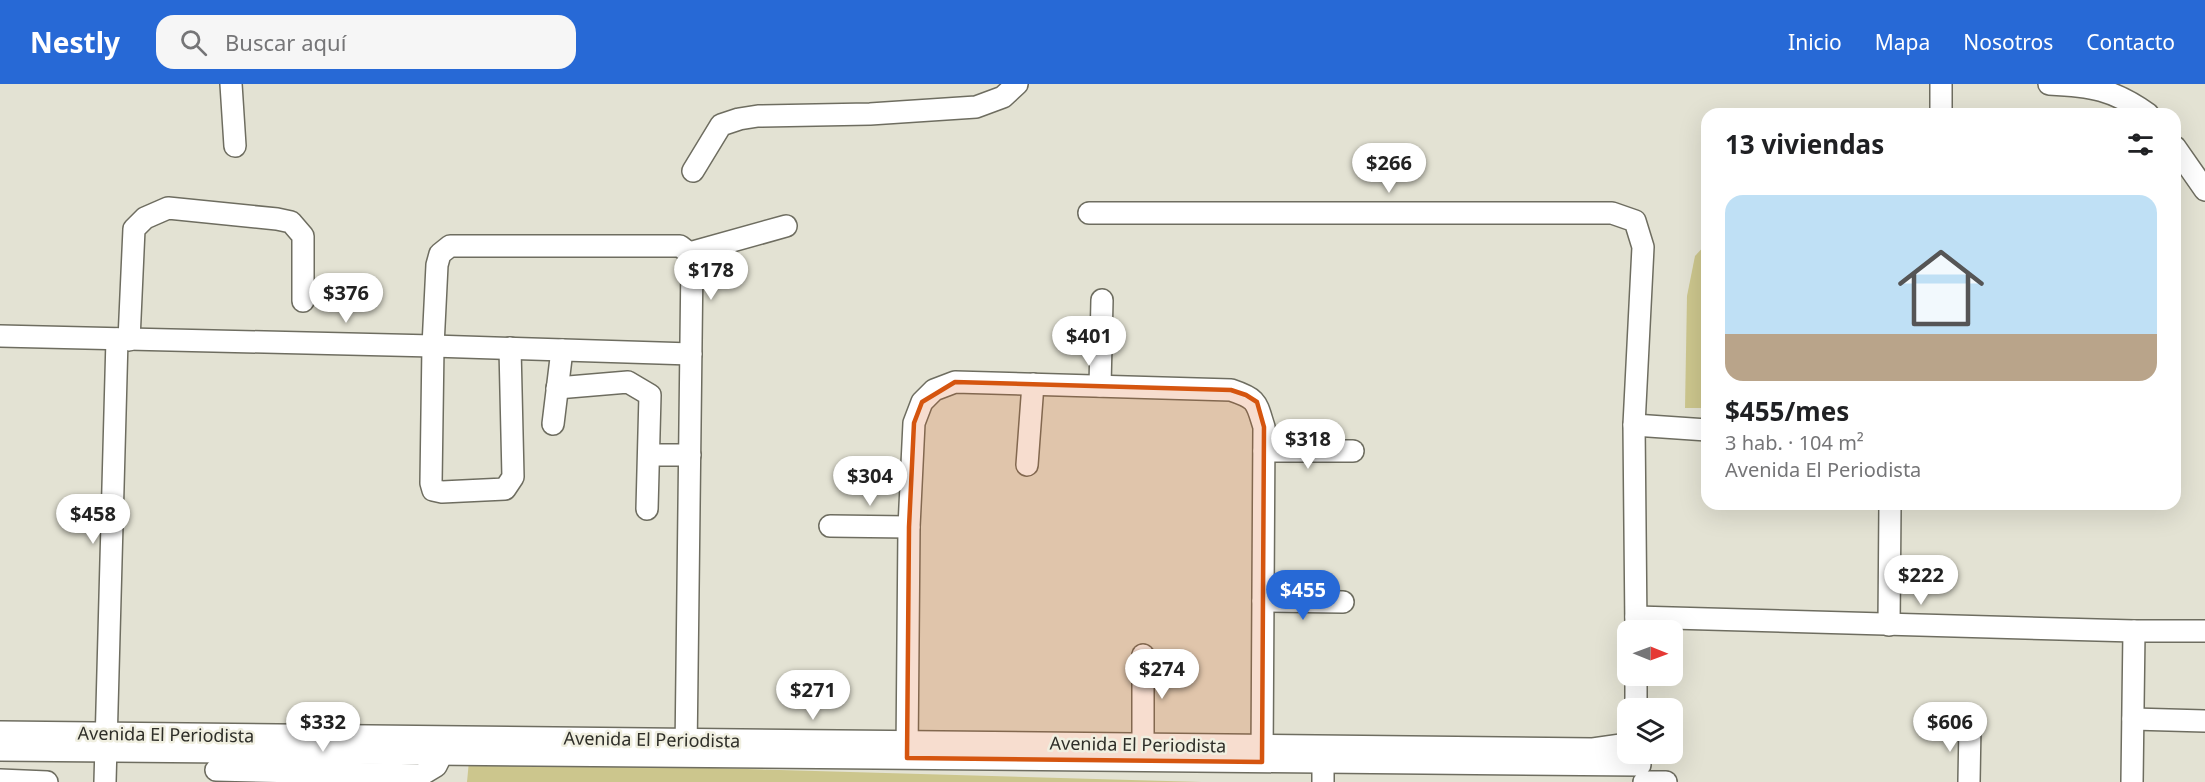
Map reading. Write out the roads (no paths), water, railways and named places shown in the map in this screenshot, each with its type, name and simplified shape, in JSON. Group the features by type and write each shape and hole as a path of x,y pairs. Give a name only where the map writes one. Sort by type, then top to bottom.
{"street":[{"path":"231,84 235,146"},
{"path":"693,171 721,125 739,119 758,116 870,114 976,107 1003,97 1017,84"},
{"path":"1941,84 1941,108"},
{"path":"2049,84 2104,90 2129,100 2140,108"},
{"path":"2181,156 2205,190"},
{"path":"105,782 123,339 134,230 145,218 168,208 291,222 303,236 303,301"},
{"path":"1089,213 1612,213 1635,221 1643,247 1634,425 1636,620"},
{"path":"689,253 786,226"},
{"path":"0,750 107,742 442,754 686,748 692,260 689,253 680,246 450,246 440,254 437,265 433,346 431,483 433,490 442,492 505,489 513,477 510,348"},
{"path":"1100,386 1102,300"},
{"path":"0,336 691,354"},
{"path":"553,424 562,350"},
{"path":"557,388 628,382 650,395 646,509"},
{"path":"1262,753 1264,427 1257,402 1232,390 955,382 934,390 922,402 914,423 909,527 907,750 1262,753 1323,772 1642,770 1666,782"},
{"path":"1027,465 1033,384"},
{"path":"1634,425 1701,430"},
{"path":"1264,451 1353,451"},
{"path":"649,455 690,455"},
{"path":"1889,624 1890,510"},
{"path":"830,526 909,527"},
{"path":"1263,601 1343,602"},
{"path":"1683,624 1889,624 2205,631"},
{"path":"2132,782 2134,631"},
{"path":"1143,655 1143,744"},
{"path":"2133,719 2205,721"},
{"path":"1968,782 1970,725"},
{"name":"Avenida El Periodista","path":"0,732 107,742 907,750 1143,744 1262,753 1593,749 1617,746"},
{"path":"216,770 421,775 436,766 442,754"},
{"path":"0,780 47,782"}]}
